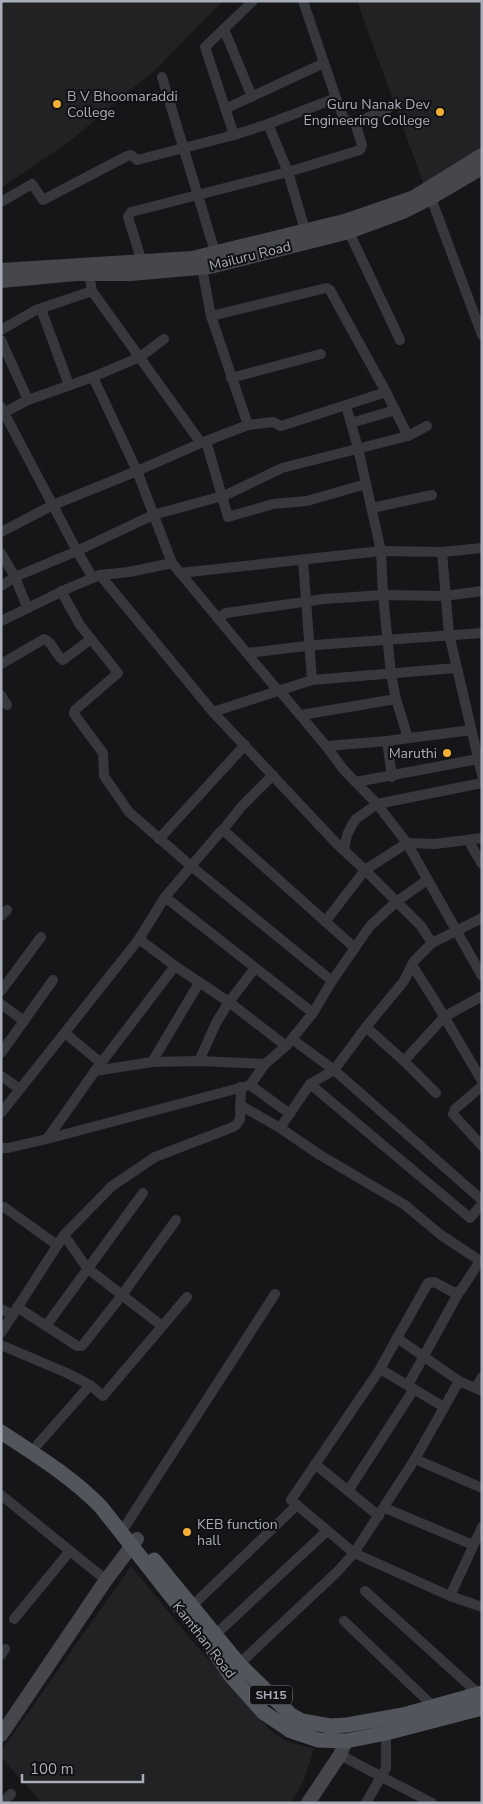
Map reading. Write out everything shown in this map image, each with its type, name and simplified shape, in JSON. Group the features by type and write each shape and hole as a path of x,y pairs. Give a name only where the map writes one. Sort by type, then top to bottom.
{"main road":[{"name":"Kamthan Road","path":"1,1420 84,1477 107,1500 126,1525 134,1542 188,1620 208,1644 230,1676 263,1712 291,1731 318,1732 403,1715 434,1706 478,1702"},
{"name":"Kamthan Road","path":"1,1432 83,1488 192,1606 239,1664 291,1715 343,1751 386,1733 478,1702"}],"street":[{"path":"234,135 205,47 253,1"},
{"path":"303,1 344,119 355,123 389,108"},
{"path":"224,30 252,97"},
{"path":"225,109 324,64"},
{"path":"162,77 215,252"},
{"path":"1,202 32,184 42,200 127,156 130,155 137,160 234,135 336,98"},
{"path":"142,262 128,217 129,213 288,172 360,150 362,145 355,123"},
{"path":"268,124 288,172 305,230"},
{"path":"1,270 185,259 215,252 344,221 414,196 482,156"},
{"name":"Mailuru Road","path":"1,281 70,275 131,274 202,268 349,232 403,212 482,168"},
{"path":"431,198 482,335"},
{"path":"349,232 400,340"},
{"path":"202,268 212,316 248,425"},
{"path":"89,274 92,291 204,442 227,515 230,518 268,506 301,502 366,484"},
{"path":"212,316 326,288 332,293 408,436"},
{"path":"1,330 41,309 92,291"},
{"path":"41,309 69,385"},
{"path":"1,340 28,400"},
{"path":"164,340 140,357 2,411 77,551 97,576 213,712 344,850 421,926 432,944"},
{"path":"231,378 321,354"},
{"path":"93,377 137,471 172,563 275,687 301,715 343,769 378,804 407,843 457,931 479,964 482,976"},
{"path":"1,532 53,506 248,425 274,422 282,426 386,392"},
{"path":"346,406 358,448 381,551 383,594 392,674 396,699 408,738"},
{"path":"351,423 395,410"},
{"path":"1,586 15,577 77,551 153,515 222,496 282,468 408,436 427,426"},
{"path":"372,508 432,495"},
{"path":"180,572 381,551 442,552 482,548"},
{"path":"442,552 444,596 449,634 482,775"},
{"path":"1,553 15,577 28,607"},
{"path":"303,560 312,680"},
{"path":"1,621 61,591 97,576 129,572 172,563"},
{"path":"61,591 80,625 118,673 75,710 74,714 103,752 104,776 122,804 191,866 332,981"},
{"path":"218,618 226,614 324,599 383,594 444,596 482,592"},
{"path":"247,653 310,645 482,633"},
{"path":"1,664 44,639 48,640 63,660 91,639"},
{"path":"213,712 312,680 456,668"},
{"path":"1,695 7,705"},
{"path":"301,715 396,699"},
{"path":"326,746 387,742 471,730"},
{"path":"387,742 392,777"},
{"path":"159,839 245,745"},
{"path":"356,782 392,777 478,759"},
{"path":"1,1112 139,939 165,897 241,807 273,775"},
{"path":"344,850 348,830 356,819 378,804 482,783"},
{"path":"223,830 355,948"},
{"path":"325,922 365,870 407,843 435,844 482,838"},
{"path":"468,840 482,864"},
{"path":"1,1333 64,1235 112,1186 149,1160 233,1127 240,1119 240,1105 246,1086 265,1064 289,1042 313,1013 332,981 370,926 396,902 427,880"},
{"path":"165,897 313,1013"},
{"path":"280,1128 310,1084 334,1070 404,981 412,965 432,944 482,918"},
{"path":"1,991 41,937"},
{"path":"139,939 199,983 334,1070 482,1200"},
{"path":"412,965 482,1082"},
{"path":"47,1139 98,1067 175,966"},
{"path":"199,1061 216,1023 229,1002 255,968"},
{"path":"1,1054 53,980"},
{"path":"152,1062 199,983"},
{"path":"404,1061 444,1017 482,996"},
{"path":"1,1004 24,1022"},
{"path":"366,1027 436,1093"},
{"path":"65,1033 98,1067"},
{"path":"98,1067 152,1062 199,1061 265,1064"},
{"path":"1,1076 20,1089"},
{"path":"310,1084 470,1218 482,1204"},
{"path":"1,1148 47,1139 246,1086 290,1114"},
{"path":"482,1086 455,1108 453,1112 482,1146"},
{"path":"240,1105 404,1205 441,1235 481,1261 459,1292 424,1356 411,1387 348,1491"},
{"path":"46,1326 143,1193"},
{"path":"4,1207 58,1245"},
{"path":"1,1309 15,1311 46,1326 77,1346 82,1346 122,1295 176,1220"},
{"path":"64,1235 87,1268 162,1326"},
{"path":"459,1292 455,1293 434,1282 428,1283 380,1369 291,1500 354,1553 450,1596 482,1607"},
{"path":"126,1525 275,1294"},
{"path":"1,1345 90,1385 103,1396 187,1297"},
{"path":"397,1338 458,1381 479,1389 482,1377"},
{"path":"380,1369 444,1407"},
{"path":"239,1664 337,1572 354,1553 415,1459 458,1381"},
{"path":"38,1444 90,1385"},
{"path":"415,1459 482,1488"},
{"path":"316,1464 348,1491 382,1512 473,1545"},
{"path":"2,1497 106,1580"},
{"path":"192,1606 297,1505"},
{"path":"450,1596 482,1527"},
{"path":"215,1635 327,1531"},
{"path":"1,1735 6,1719 134,1542"},
{"path":"14,1619 70,1551"},
{"path":"365,1591 478,1702"},
{"path":"344,1621 434,1706"},
{"path":"366,1803 386,1768 386,1733"},
{"path":"343,1751 381,1777 432,1803"},
{"path":"308,1803 343,1751"},
{"path":"316,1803 343,1751"},
{"path":"406,1803 412,1793"},
{"path":"2,1803 11,1794"}],"shaded area":[{"name":"B V Bhoomaraddi College","path":"1,1 223,1 157,68 70,141 1,188"},
{"name":"Guru Nanak Dev Engineering College","path":"357,1 482,1 482,151 424,185"},
{"path":"131,1566 194,1643 270,1730 286,1741 314,1749 304,1780 291,1803 42,1803 1,1757 1,1751"}],"place":[{"name":"B V Bhoomaraddi College","path":"57,104"},
{"name":"Guru Nanak Dev Engineering College","path":"440,112"},
{"name":"Maruthi","path":"447,753"},
{"name":"KEB function hall","path":"187,1532"}]}
